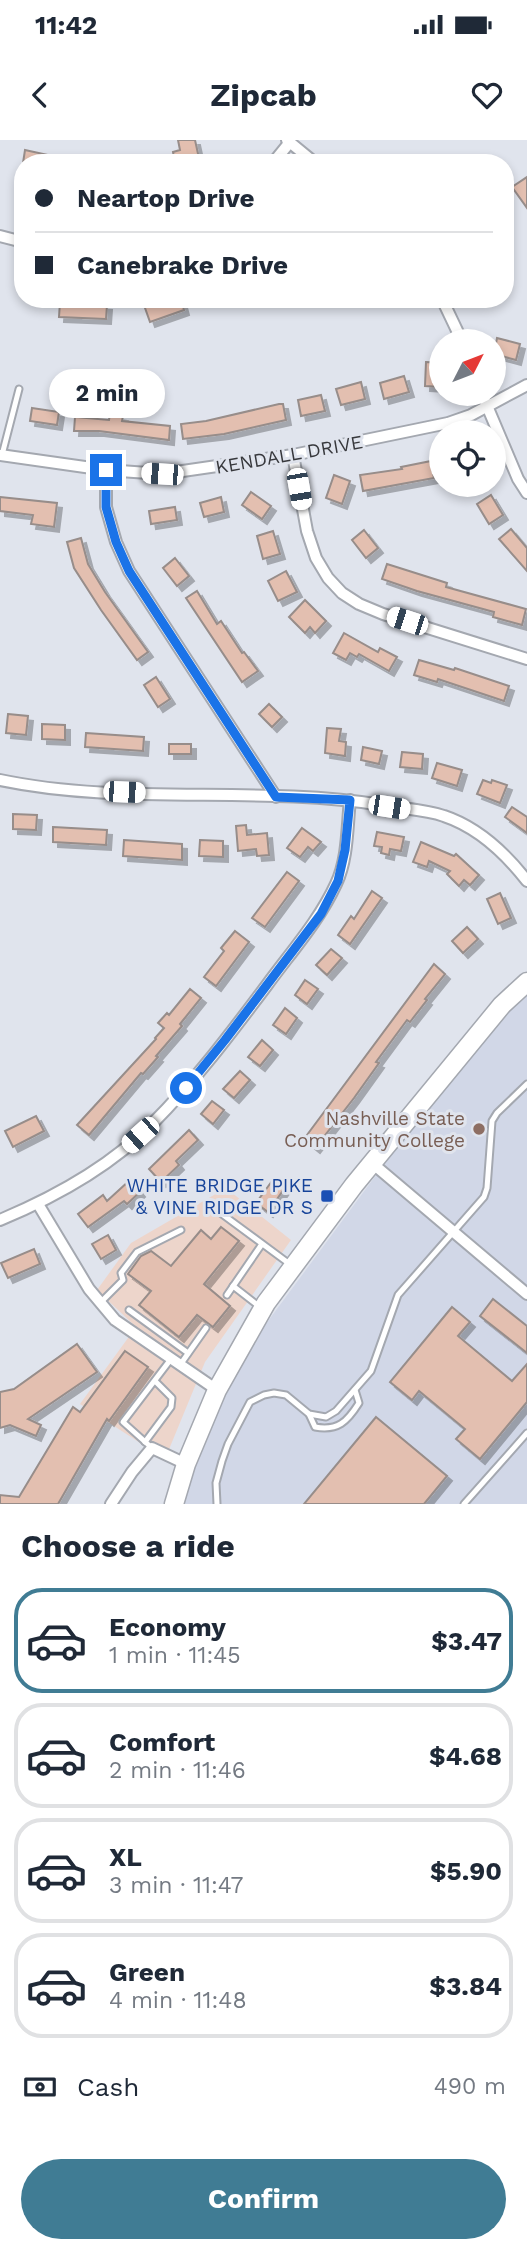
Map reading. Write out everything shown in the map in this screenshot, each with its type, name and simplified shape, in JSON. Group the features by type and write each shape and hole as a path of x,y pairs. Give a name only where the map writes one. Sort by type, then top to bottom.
{"main road":[{"path":"174,1504 186,1464 217,1390 263,1308 372,1163 502,1005 527,982"}],"street":[{"path":"288,141 304,154"},
{"path":"446,308 456,329"},
{"name":"KENDALL DRIVE","path":"1,455 106,470 162,474 293,455 448,423 487,407 527,385"},
{"path":"487,407 518,480 527,493"},
{"path":"293,455 307,531 316,558 328,578 342,593 383,614 527,659"},
{"path":"106,470 106,507 116,542 129,571 276,797"},
{"path":"0,780 74,790 350,800 444,816 477,832 500,851 527,881"},
{"path":"0,1220 38,1204 93,1171 130,1144 186,1088 321,914 338,881 345,850 350,800"},
{"path":"372,1163 527,1294"},
{"path":"38,1204 89,1289 115,1320 217,1390"},
{"path":"111,1504 149,1445 186,1464"}],"lane":[{"path":"1,455 19,389"},
{"path":"309,1414 326,1417 337,1411 371,1371 398,1295 484,1197 492,1121 527,1084"},
{"path":"211,1206 293,1267"},
{"path":"100,1303 123,1280 121,1273 137,1252 181,1230"},
{"path":"227,1295 262,1244"},
{"path":"233,1286 263,1308"},
{"path":"129,1310 188,1353"},
{"path":"134,1333 144,1321"},
{"path":"155,1381 172,1398 171,1407 149,1445 123,1422 155,1381 188,1353 206,1328"},
{"path":"217,1504 216,1482 222,1461 250,1402 264,1395 286,1395 309,1414 315,1427 327,1429 338,1426 347,1419 359,1403 355,1390"},
{"path":"464,1504 527,1433"}],"shaded area":[{"path":"527,987 527,1504 179,1504 217,1390 502,1005"},
{"path":"226,1188 291,1240 205,1362 165,1459 80,1404 136,1327 97,1290 131,1243"}],"building":[{"path":"178,140 195,140 198,154 173,154 180,150"},
{"path":"25,150 43,154 24,154"},
{"path":"527,177 527,208 514,190 514,186"},
{"path":"60,308 107,308 106,319 59,317"},
{"path":"145,308 183,308 184,310 150,322"},
{"path":"506,340 520,344 516,360 506,357"},
{"path":"426,362 429,362 429,386 425,386"},
{"path":"404,376 409,392 384,399 380,383"},
{"path":"361,382 365,399 341,405 336,389"},
{"path":"321,395 325,411 301,416 298,400"},
{"path":"283,404 286,420 224,434 183,439 181,424"},
{"path":"32,408 59,412 57,425 30,421"},
{"path":"110,414 123,416 122,421 170,426 169,440 99,431 74,431 75,417 109,420"},
{"path":"429,461 429,479 363,491 360,475 402,469 401,467"},
{"path":"334,475 350,481 342,504 326,498"},
{"path":"251,492 271,506 262,519 242,505"},
{"path":"0,497 57,503 54,527 31,524 33,515 0,511"},
{"path":"221,497 224,512 204,517 200,503"},
{"path":"492,497 503,515 489,524 477,504"},
{"path":"175,507 177,520 151,524 149,511"},
{"path":"511,529 527,548 527,571 499,539"},
{"path":"364,530 378,548 366,558 352,540"},
{"path":"273,531 280,554 263,559 257,536"},
{"path":"81,538 88,564 148,652 137,660 74,568 67,542"},
{"path":"175,558 189,576 177,586 163,568"},
{"path":"387,564 447,583 446,587 526,609 522,625 493,617 494,612 382,579"},
{"path":"286,571 297,592 278,601 268,581"},
{"path":"197,591 217,624 221,621 242,653 244,652 258,671 242,682 186,598"},
{"path":"305,600 326,621 315,633 310,627 305,633 289,617"},
{"path":"344,633 378,652 380,648 397,657 389,671 359,654 357,657 350,653 346,660 333,653"},
{"path":"419,660 454,670 455,668 509,686 504,701 438,679 437,682 414,675"},
{"path":"156,677 170,699 158,707 144,685"},
{"path":"269,704 282,717 272,727 259,714"},
{"path":"8,714 28,716 26,735 6,733"},
{"path":"42,724 65,725 65,740 42,739"},
{"path":"327,728 341,729 339,741 346,742 345,756 325,753"},
{"path":"86,733 144,737 143,751 85,747"},
{"path":"169,744 191,744 191,754 169,754"},
{"path":"363,747 382,751 379,764 361,760"},
{"path":"402,752 423,754 422,769 400,767"},
{"path":"437,763 462,770 457,786 432,778"},
{"path":"483,780 507,785 500,803 477,794"},
{"path":"512,807 527,817 527,833 505,817"},
{"path":"13,814 37,815 36,830 13,829"},
{"path":"246,825 247,835 267,833 269,855 257,856 256,849 238,851 236,826"},
{"path":"53,827 107,830 106,845 53,842"},
{"path":"302,828 321,842 313,851 308,847 300,857 287,848"},
{"path":"377,832 404,837 401,851 390,849 389,855 381,853 382,847 374,846"},
{"path":"124,840 182,844 182,860 123,856"},
{"path":"200,840 223,841 223,857 199,856"},
{"path":"421,842 454,856 456,854 479,875 470,885 464,880 459,886 447,874 450,871 429,861 427,867 413,862"},
{"path":"287,872 299,881 265,927 252,918"},
{"path":"372,891 382,898 350,944 338,935 351,916 354,919"},
{"path":"500,893 511,918 498,924 487,899"},
{"path":"467,927 478,939 463,953 452,941"},
{"path":"235,931 249,942 216,986 204,977 224,951 221,948"},
{"path":"331,949 342,958 327,975 316,965"},
{"path":"434,964 445,974 410,1022 407,1020 354,1098 315,1148 304,1139"},
{"path":"305,980 318,989 307,1004 295,995"},
{"path":"190,989 201,998 180,1024 182,1026 89,1135 77,1125 156,1039 164,1028 158,1023 167,1013 169,1015"},
{"path":"285,1008 297,1018 286,1034 273,1025"},
{"path":"262,1040 273,1050 260,1066 248,1057"},
{"path":"240,1071 250,1080 234,1098 223,1089"},
{"path":"212,1101 224,1110 213,1124 201,1114"},
{"path":"36,1116 44,1131 13,1147 5,1131"},
{"path":"189,1130 198,1140 176,1161 179,1165 161,1182 149,1169"},
{"path":"130,1180 140,1192 127,1204 124,1201 88,1227 78,1214 103,1195 107,1201"},
{"path":"272,1181 284,1189 268,1212 256,1203"},
{"path":"221,1227 239,1241 204,1284 230,1306 213,1327 197,1315 179,1337 139,1305 151,1291 128,1274 141,1256 151,1251 171,1266 201,1230 211,1239"},
{"path":"108,1235 116,1250 101,1259 92,1244"},
{"path":"34,1249 40,1264 8,1278 1,1263"},
{"path":"493,1299 527,1326 527,1353 480,1316"},
{"path":"452,1307 470,1322 458,1336 512,1381 527,1364 527,1402 480,1459 456,1439 465,1429 419,1391 412,1400 390,1382"},
{"path":"77,1344 97,1372 28,1419 41,1425 36,1436 10,1425 0,1428 0,1392 14,1389"},
{"path":"125,1351 148,1367 109,1421 107,1419 58,1504 0,1504 0,1495 19,1497 73,1407 80,1412"},
{"path":"376,1417 447,1476 424,1504 304,1504"}],"place":[{"name":"Nashville State Community College","path":"479,1129"},
{"name":"WHITE BRIDGE PIKE & VINE RIDGE DR S","path":"327,1196"}],"route":[{"path":"106,470 106,507 116,542 129,571 276,797 350,800 345,850 338,881 321,914 186,1088"}]}
